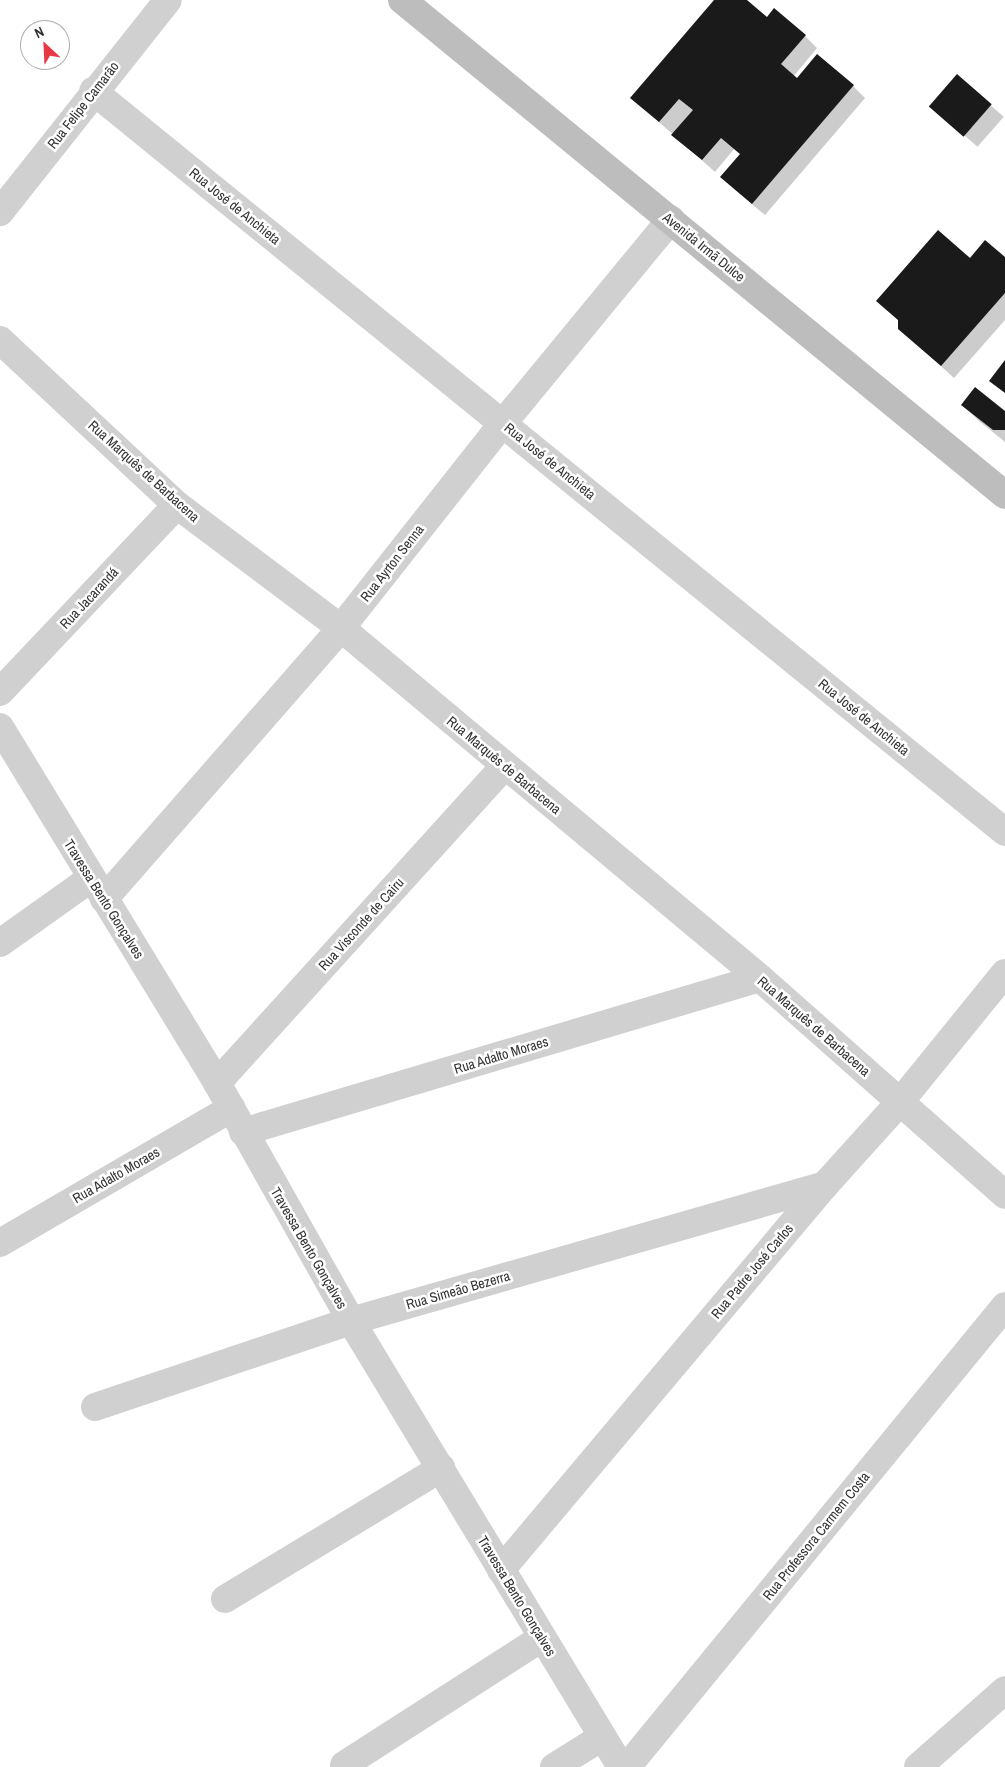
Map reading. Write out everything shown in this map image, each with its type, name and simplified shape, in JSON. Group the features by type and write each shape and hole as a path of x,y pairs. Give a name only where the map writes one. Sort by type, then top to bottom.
{"main road":[{"name":"Avenida Irmã Dulce","path":"402,0 1005,495"}],"street":[{"name":"Rua Felipe Camarão","path":"0,212 93,91 168,0"},
{"name":"Rua José de Anchieta","path":"93,91 1005,832"},
{"name":"Rua Ayrton Senna","path":"0,943 97,889 341,628 503,423 671,219"},
{"name":"Rua Marquês de Barbacena","path":"0,340 178,505 341,628 760,978 1005,1195"},
{"name":"Rua Jacarandá","path":"0,692 178,505"},
{"name":"Travessa Bento Gonçalves","path":"0,727 232,1108 243,1132 351,1321 621,1767"},
{"name":"Rua Visconde de Cairu","path":"217,1083 504,766"},
{"name":"Rua Padre José Carlos","path":"501,1570 825,1185 900,1102 1005,973"},
{"name":"Rua Adalto Moraes","path":"243,1132 760,978"},
{"name":"Rua Adalto Moraes","path":"0,1243 232,1108"},
{"name":"Rua Simeão Bezerra","path":"95,1407 351,1321 825,1185"},
{"name":"Rua Professora Carmem Costa","path":"627,1767 1005,1306"},
{"path":"225,1600 441,1468"},
{"path":"344,1765 542,1638"},
{"path":"918,1767 1005,1690"},
{"path":"554,1767 602,1737"}],"building":[{"path":"714,0 747,0 767,17 774,8 806,35 781,64 797,78 817,54 854,85 752,204 720,177 740,154 721,138 702,160 671,135 693,110 679,99 659,122 630,98"},
{"path":"957,74 992,104 964,137 929,106"},
{"path":"938,230 970,258 985,240 1005,257 1005,293 941,366 898,329 898,320 876,301"},
{"path":"1005,360 1005,393 989,381"},
{"path":"975,387 1005,411 1005,430 993,430 961,405"}]}
